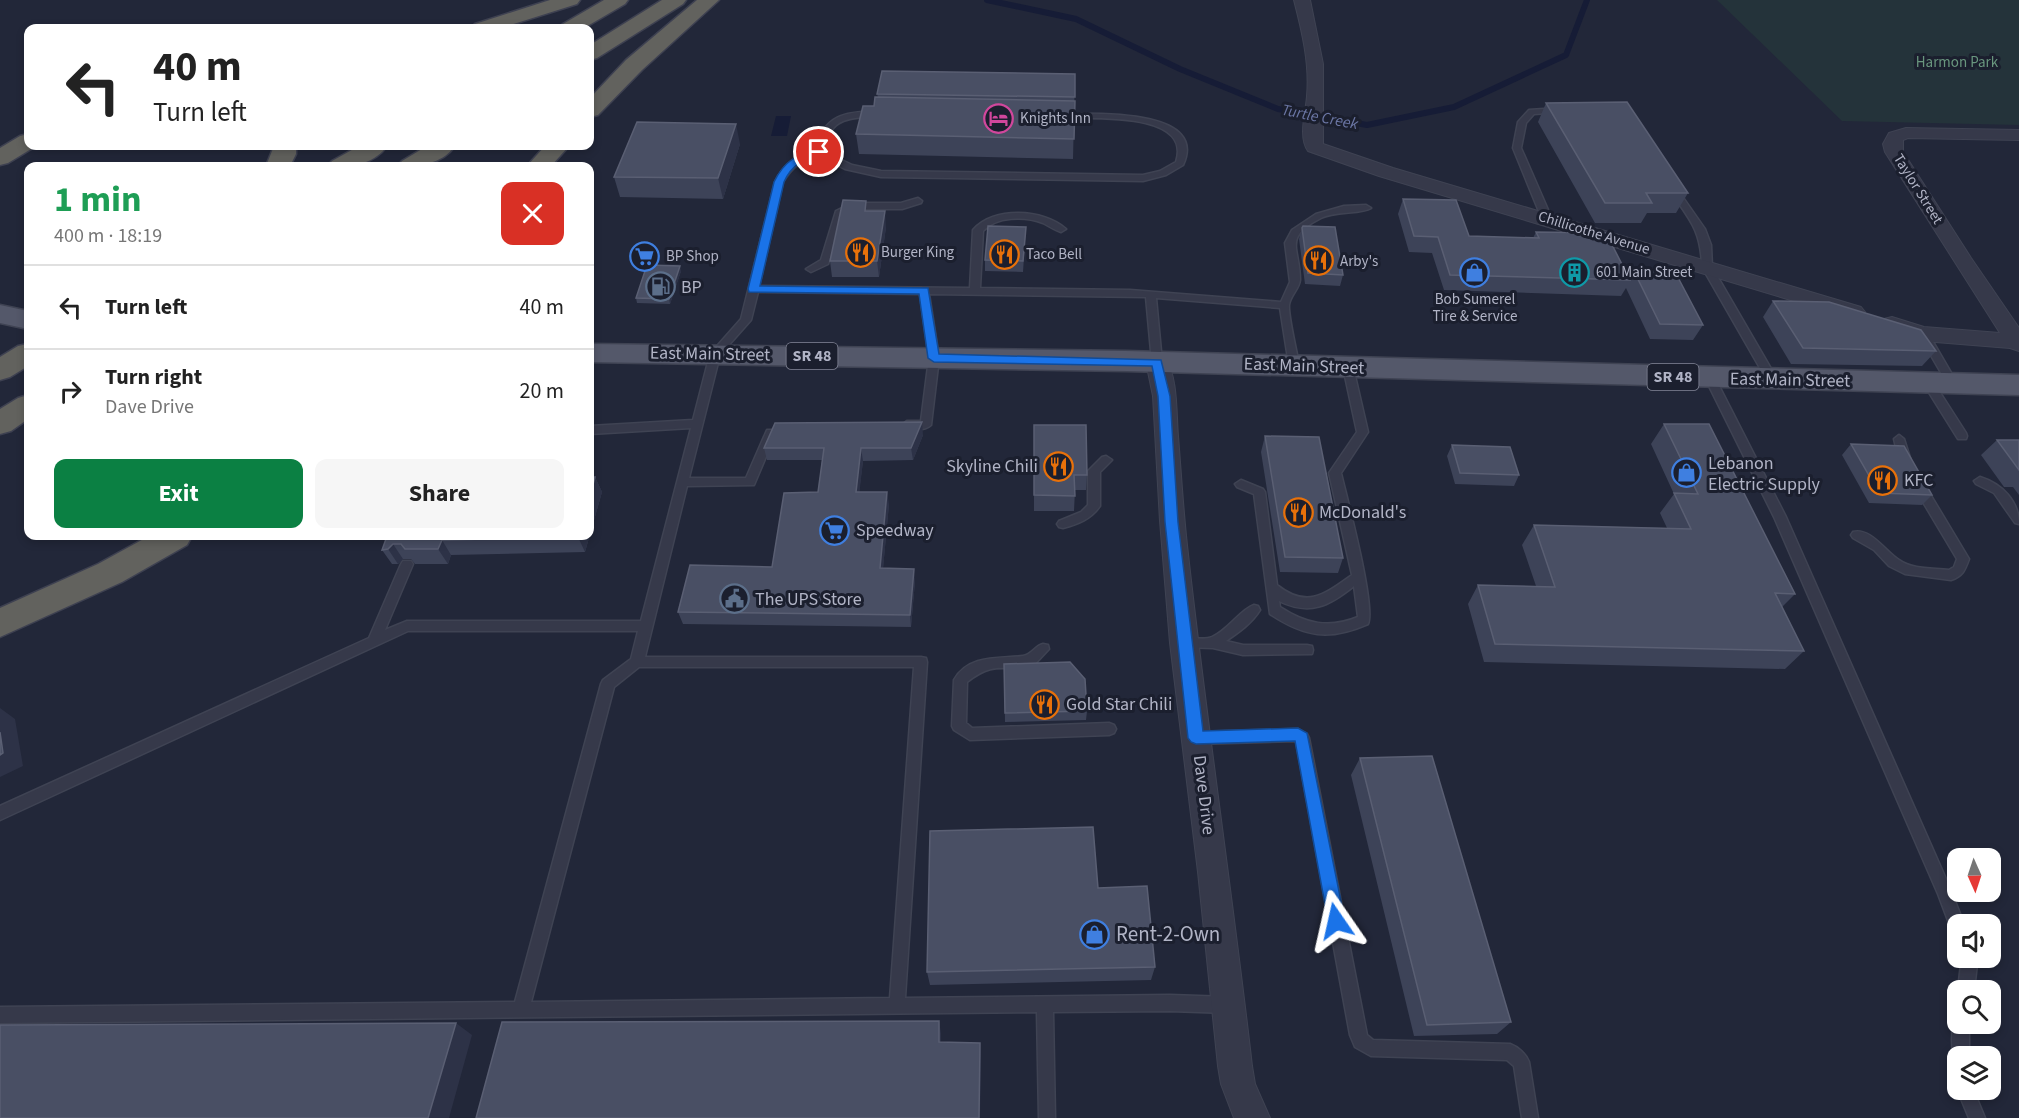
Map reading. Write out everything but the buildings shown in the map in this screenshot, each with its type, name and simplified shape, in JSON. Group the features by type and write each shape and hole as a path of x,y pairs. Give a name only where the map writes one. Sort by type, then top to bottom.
{"highway":[{"path":"495,24 570,0"},
{"path":"577,24 618,0"},
{"path":"594,51 676,0"},
{"path":"594,106 634,65 709,0"},
{"path":"0,138 24,129"},
{"path":"0,152 24,143"},
{"path":"0,158 24,143"},
{"path":"347,162 368,150"},
{"path":"417,162 436,150"},
{"path":"543,162 553,150"},
{"path":"0,370 24,355"},
{"path":"0,423 24,408"},
{"path":"0,623 110,573 170,540"}],"main road":[{"path":"0,314 24,319"},
{"name":"East Main Street","path":"594,353 1294,365 1772,380 2019,385"}],"street":[{"name":"Chillicothe Avenue","path":"1302,0 1315,57 1316,89 1312,135 1314,147 1386,172 1923,334 2018,343"},
{"name":"Taylor Street","path":"2018,343 1962,260 1894,152 1892,144 1895,137 1920,132 2019,135"},
{"name":"Dave Drive","path":"1157,362 1164,396 1172,522 1184,643 1238,1084 1252,1118"}],"lane":[{"path":"1547,219 1517,148 1522,122 1532,112 1547,109 1573,110"},
{"path":"819,152 825,128 833,121 843,117 885,114"},
{"path":"637,662 715,354 746,320 779,182 786,168 802,156 819,152 854,171 882,174 1143,178 1163,173 1180,163 1184,149 1179,138 1172,130 1155,122 1136,118 1053,116"},
{"path":"1670,185 1700,228 1706,245 1707,267 1772,380"},
{"path":"811,269 825,262 838,213 845,208 902,206 918,201"},
{"path":"1294,365 1284,305 1295,282 1290,243 1295,232 1319,216 1344,209 1366,208"},
{"path":"975,291 978,230 983,223 994,218 1040,219 1061,229"},
{"path":"753,289 1130,293 1284,305"},
{"path":"891,426 926,425 934,358 924,291"},
{"path":"1151,296 1157,362"},
{"path":"1923,334 1962,436"},
{"path":"1241,484 1259,492 1274,610 1292,623 1318,630 1344,629 1364,620 1363,598 1335,473 1363,432 1348,367"},
{"path":"1710,378 1780,517 1953,914"},
{"path":"594,430 698,424"},
{"path":"682,482 750,482 774,427 785,426"},
{"path":"1857,536 1878,547 1893,563 1909,571 1951,575 1959,570 1963,559 1903,458 1899,439"},
{"path":"1063,524 1085,515 1094,506 1094,471 1106,460"},
{"path":"1980,481 1998,490 2019,520"},
{"path":"374,641 407,564"},
{"path":"1272,588 1281,598 1299,604 1316,603 1330,598 1358,577"},
{"path":"1213,643 1237,627 1254,610"},
{"path":"0,813 407,626 646,626"},
{"path":"1184,643 1213,643 1243,650 1307,650"},
{"path":"1042,650 1029,661 993,663 977,667 962,680 959,726 970,734 1109,729"},
{"path":"521,1010 608,684 637,662 921,662 897,1006"},
{"path":"1196,738 1298,735 1302,738 1361,1041 1371,1048 1510,1052 1521,1062 1530,1118"},
{"path":"1045,1005 1047,1118"},
{"path":"0,1015 1229,1005"},
{"path":"1970,1100 1977,1118"}],"green space":[{"name":"Harmon Park","path":"1717,0 2019,0 2019,125 1842,121"}],"water":[{"path":"776,116 791,116 787,136 771,136"}],"waterway":[{"name":"Turtle Creek","path":"987,0 1076,19 1180,69 1278,109 1367,125 1454,107 1566,55 1587,0"}],"place":[{"name":"Knights Inn","path":"999,118"},
{"name":"Burger King","path":"860,252"},
{"name":"Taco Bell","path":"1005,254"},
{"name":"BP Shop","path":"645,256"},
{"name":"Arby's","path":"1319,261"},
{"name":"Bob Sumerel Tire & Service","path":"1475,272"},
{"name":"601 Main Street","path":"1575,272"},
{"name":"BP","path":"660,287"},
{"name":"Skyline Chili","path":"1059,466"},
{"name":"Lebanon Electric Supply","path":"1687,473"},
{"name":"KFC","path":"1883,480"},
{"name":"McDonald's","path":"1298,512"},
{"name":"Speedway","path":"835,530"},
{"name":"The UPS Store","path":"734,599"},
{"name":"Gold Star Chili","path":"1045,704"},
{"name":"Rent-2-Own","path":"1095,934"}],"route":[{"path":"819,152 802,156 786,168 779,182 753,289 924,291 934,358 1157,362 1164,396 1172,522 1196,738 1298,735 1302,738 1336,921"}]}
